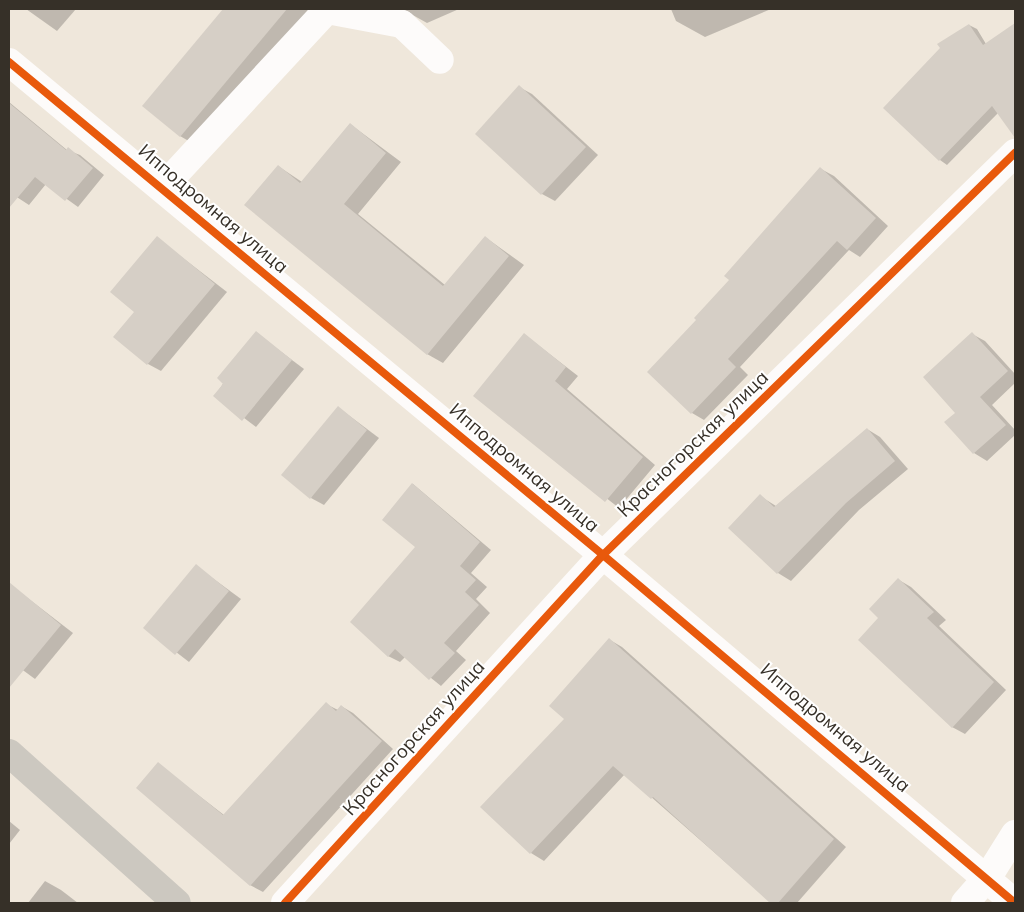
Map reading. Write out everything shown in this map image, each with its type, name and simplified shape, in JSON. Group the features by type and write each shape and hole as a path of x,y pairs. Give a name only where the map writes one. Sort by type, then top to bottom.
{"main road":[{"path":"9,753 178,903"}],"street":[{"path":"162,187 327,10 402,24 440,60"},
{"name":"Ипподромная улица","path":"9,62 162,187 603,555 988,877 1015,903"},
{"name":"Красногорская улица","path":"285,903 603,555 1015,153"},
{"path":"965,903 988,877 1015,834"}],"building":[{"path":"223,9 287,9 180,137 142,106"},
{"path":"1015,23 1015,138 992,106 939,161 883,108 940,48 937,44 969,24 983,45"},
{"path":"519,85 586,147 541,195 475,134"},
{"path":"9,103 66,150 68,147 93,168 65,201 35,177 9,208"},
{"path":"350,123 386,153 344,204 443,286 485,236 509,256 427,355 244,205 278,165 300,183"},
{"path":"820,167 876,218 847,250 837,241 728,359 736,367 691,414 647,372 696,320 694,318 729,280 724,276"},
{"path":"157,236 215,284 147,365 113,337 134,312 110,292"},
{"path":"256,331 292,360 242,421 213,396 223,384 217,378"},
{"path":"972,332 1008,371 980,397 1006,425 973,454 944,422 955,413 923,377"},
{"path":"524,333 566,367 555,381 643,457 605,502 473,396"},
{"path":"338,406 367,430 310,499 281,475"},
{"path":"867,428 895,461 846,503 777,574 728,528 760,494 774,507"},
{"path":"412,483 480,542 460,566 476,580 465,592 479,605 444,643 455,653 429,680 395,649 388,657 350,622 415,547 382,520"},
{"path":"196,564 229,591 175,655 143,628"},
{"path":"898,578 934,612 927,618 994,682 952,728 858,640 878,618 869,609"},
{"path":"9,582 61,625 9,688"},
{"path":"609,638 834,839 778,903 770,903 653,797 651,799 613,766 530,854 480,807 564,719 549,706"},
{"path":"326,702 336,711 341,705 382,741 250,886 136,788 158,762 223,815"}],"cycle path":[{"path":"9,62 603,555 1015,903"},
{"path":"285,903 603,555 1015,153"}]}
